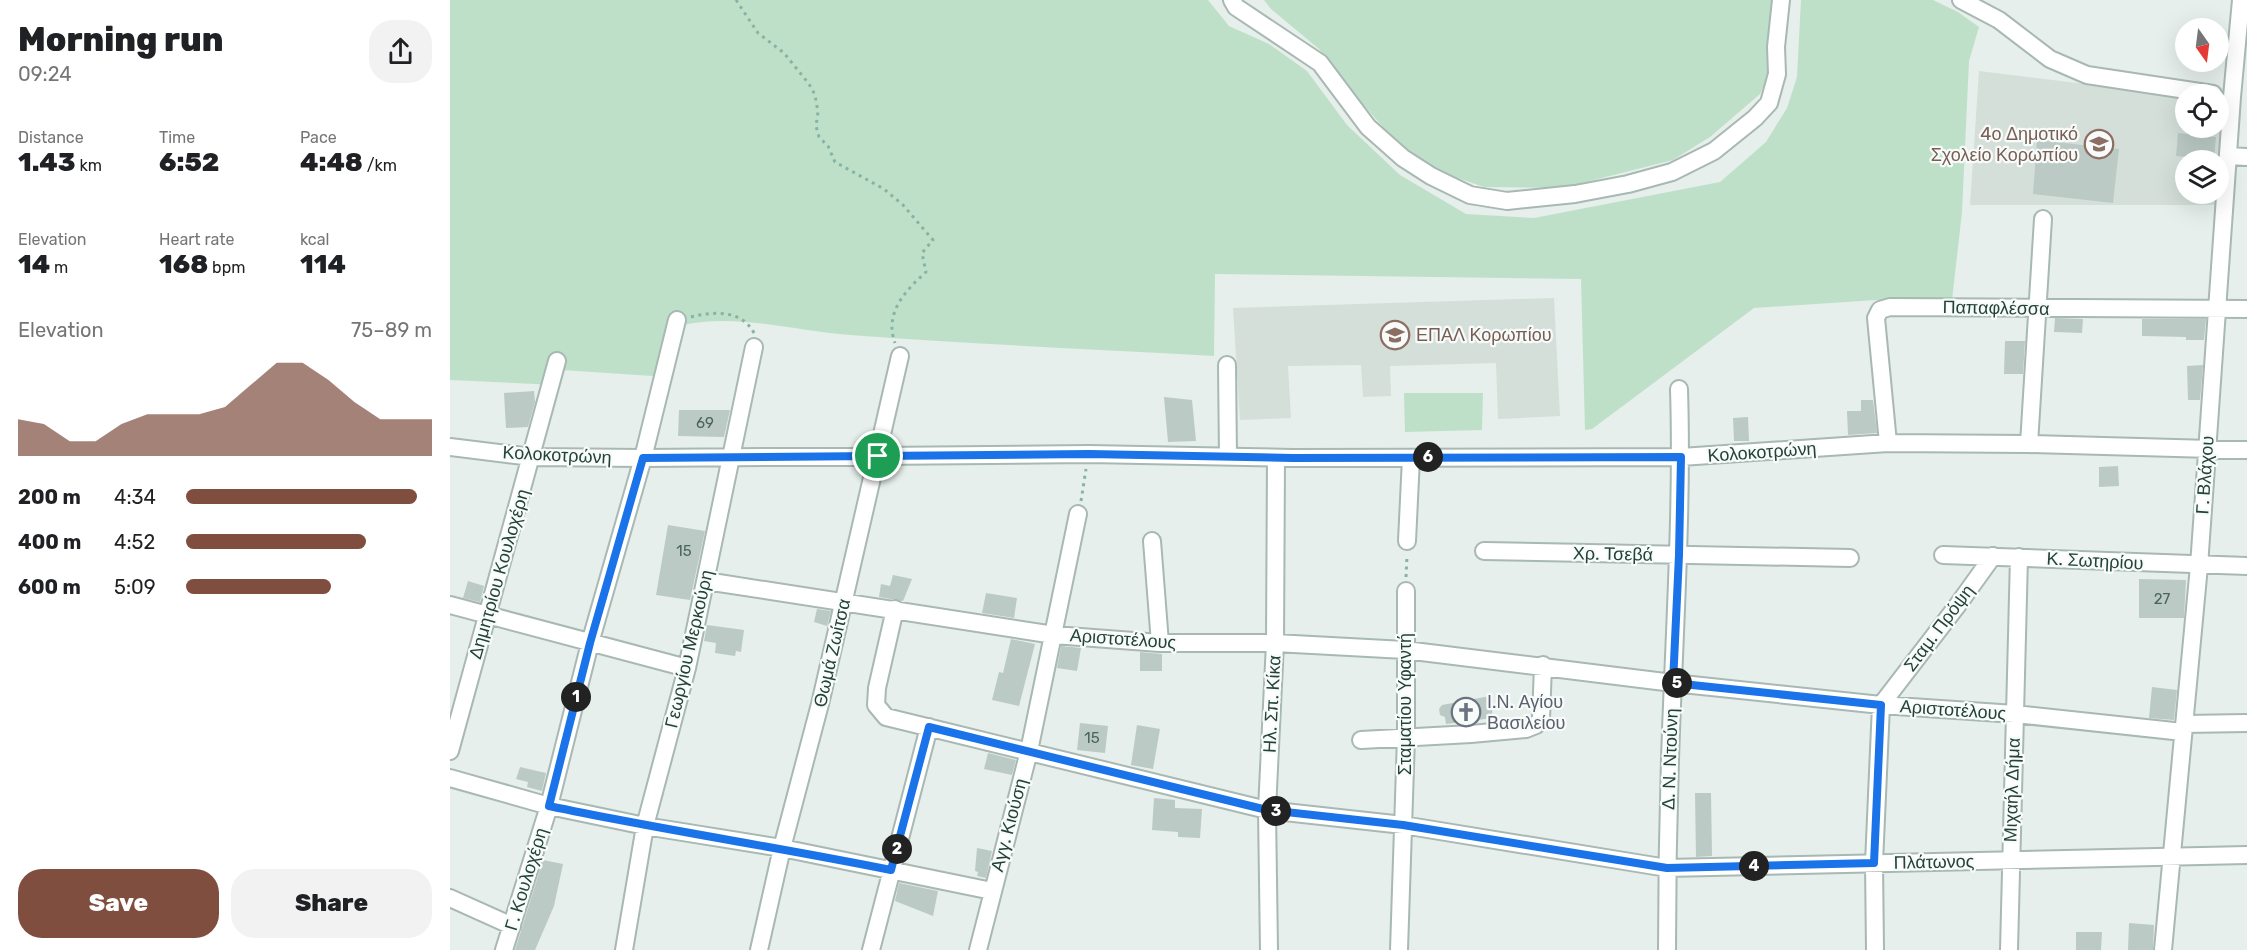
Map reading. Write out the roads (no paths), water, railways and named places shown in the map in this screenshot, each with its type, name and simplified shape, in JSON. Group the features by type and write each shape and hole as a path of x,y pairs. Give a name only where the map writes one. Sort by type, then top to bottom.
{"street":[{"path":"1232,0 1236,7 1320,63 1368,127 1403,158 1431,176 1470,195 1507,201 1575,194 1628,184 1672,172 1714,151 1755,118 1769,103 1777,74 1776,47 1781,0"},
{"path":"1961,0 1999,20 2050,59 2087,75 2175,88"},
{"name":"Γ. Βλάχου","path":"2227,84 2241,0"},
{"path":"2229,156 2247,157"},
{"name":"Γ. Βλάχου","path":"2163,950 2199,566 2225,204"},
{"path":"2029,444 2043,219"},
{"name":"Παπαφλέσσα","path":"1888,443 1876,318 1880,310 1890,307 2247,309"},
{"name":"Γ. Κουλοχέρη","path":"504,950 549,806 590,643 643,458 677,320"},
{"name":"Γεωργίου Μερκούρη","path":"624,950 645,826 687,668 754,347"},
{"name":"Θωμά Ζωίτσα","path":"759,950 782,848 820,704 900,356"},
{"name":"Δημητρίου Κουλοχέρη","path":"450,751 557,361"},
{"path":"1227,365 1228,457"},
{"name":"Δ. Ν. Ντούνη","path":"1667,950 1667,868 1679,555 1681,457 1679,389"},
{"name":"Κολοκοτρώνη","path":"450,447 532,457 643,458 1089,454 1276,458 1681,457 1888,443 2247,450"},
{"name":"Ηλ. Σπ. Κίκα","path":"1269,950 1267,810 1275,643 1276,458"},
{"path":"1407,542 1412,458"},
{"name":"Αγγ. Κιούση","path":"978,950 1029,751 1078,514"},
{"path":"1152,541 1160,643"},
{"name":"Χρ. Τσεβά","path":"1484,551 1850,558"},
{"name":"Κ. Σωτηρίου","path":"1943,555 2247,566"},
{"name":"Σταμ. Πρόψη","path":"1881,705 1958,606 1993,556"},
{"name":"Μιχαήλ Δήμα","path":"2009,950 2019,557"},
{"name":"Αριστοτέλους","path":"706,581 1054,635 1160,643 1275,643 1405,650 1543,665 1673,683 1881,705 2184,728 2247,723"},
{"name":"Σταματίου Υφαντή","path":"1399,950 1406,737 1406,591"},
{"path":"450,605 687,668"},
{"name":"Πλάτωνος","path":"895,609 877,688 876,705 886,717 1267,810 1403,825 1667,868 2247,855"},
{"path":"1361,740 1471,735 1526,729 1536,725 1541,719 1543,665"},
{"path":"1875,950 1874,863 1881,705"},
{"path":"871,950 929,727"},
{"path":"450,778 549,806 645,826 782,848 992,891"},
{"path":"450,898 512,926"}],"place":[{"name":"4ο Δημοτικό Σχολείο Κορωπίου","path":"2099,144"},
{"name":"ΕΠΑΛ Κορωπίου","path":"1395,335"},
{"name":"Ι.Ν. Αγίου Βασιλείου","path":"1466,712"}]}
